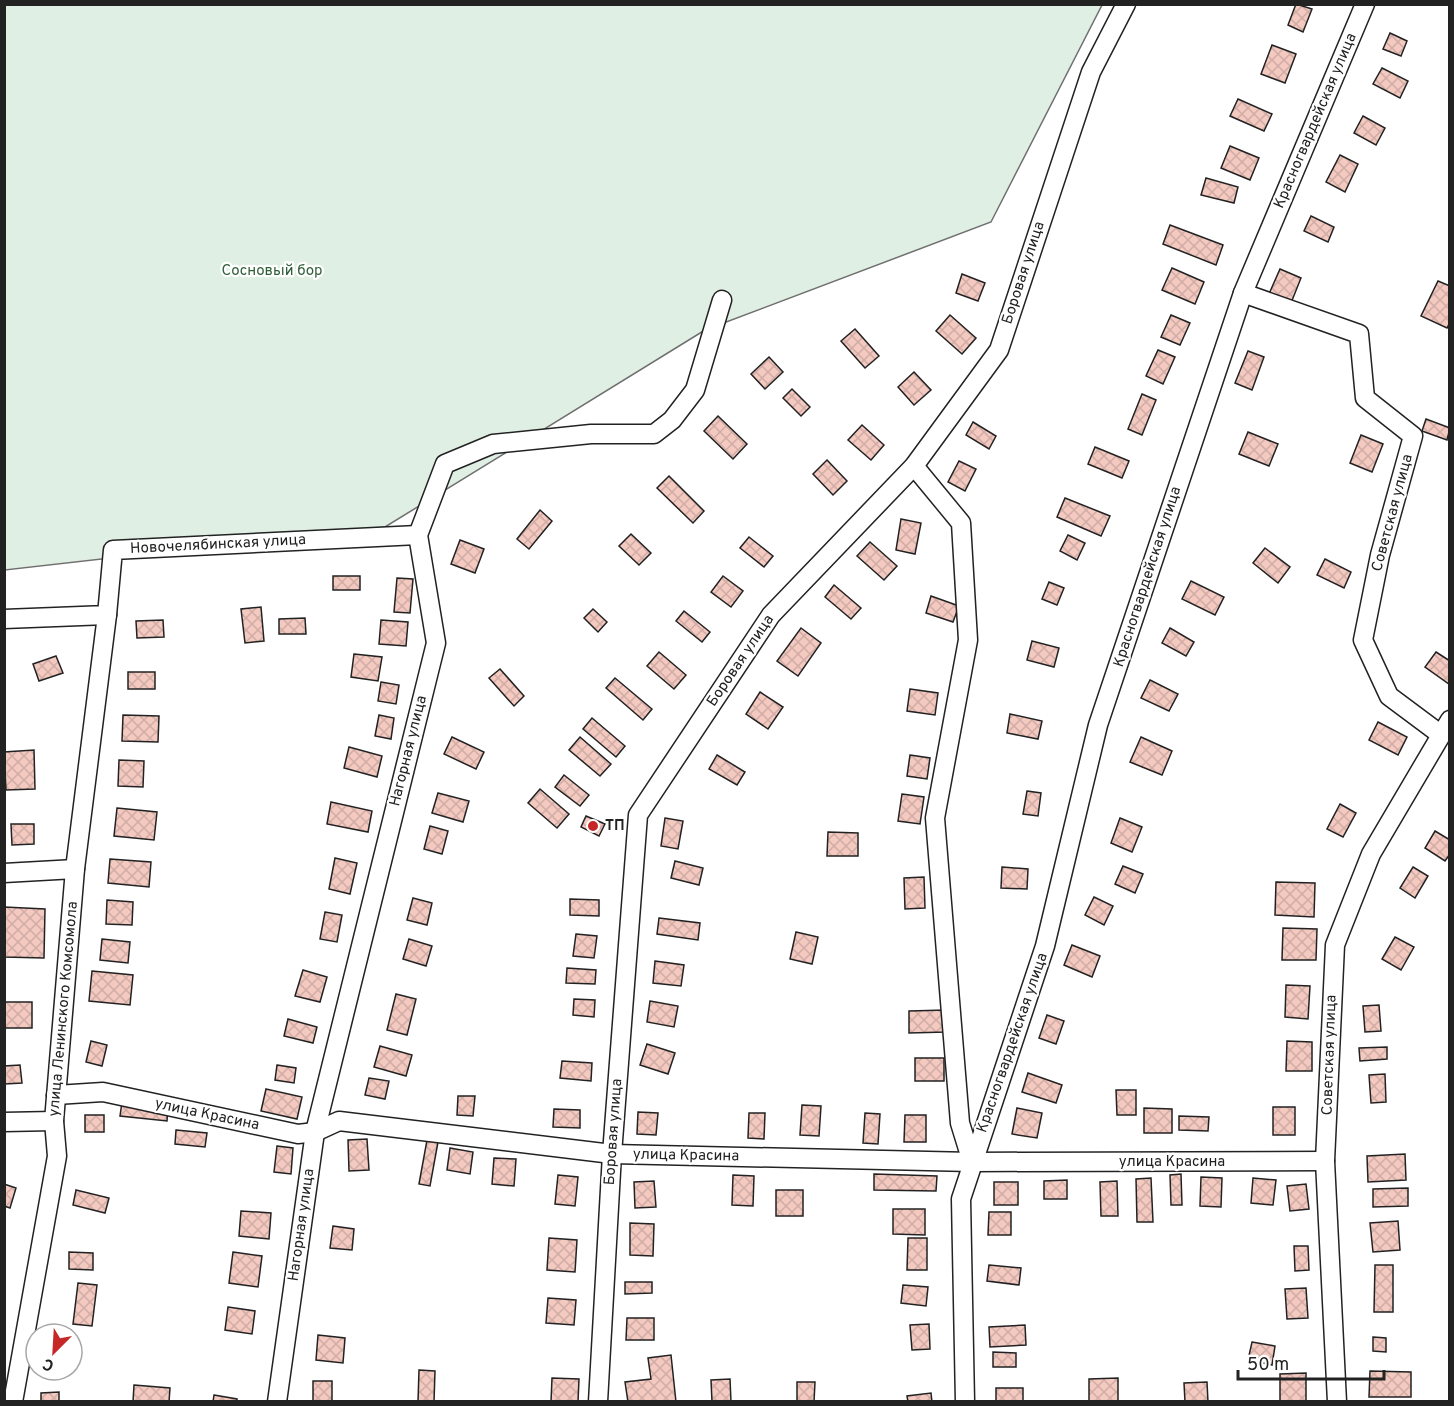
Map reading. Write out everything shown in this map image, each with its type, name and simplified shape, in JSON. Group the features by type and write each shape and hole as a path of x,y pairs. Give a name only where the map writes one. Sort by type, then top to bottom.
{"street":[{"name":"Боровая улица","path":"598,1401 612,1154 638,815 771,615 914,466 999,350 1091,72 1126,4"},
{"name":"Красногвардейская улица","path":"964,1401 961,1199 1046,946 1098,725 1243,293 1365,4"},
{"name":"Советская улица","path":"1243,293 1359,334 1365,398 1413,436 1380,555 1363,640 1389,696 1445,727 1371,854 1335,945 1325,1161 1337,1401"},
{"path":"418,535 446,464 493,444 591,434 654,434 672,420 696,390 722,300"},
{"name":"Красногвардейская улица","path":"914,466 961,523 968,640 935,818 960,1123 972,1162"},
{"name":"Новочелябинская улица","path":"106,615 114,549 418,535"},
{"name":"Нагорная улица","path":"277,1401 315,1132 436,643 418,535"},
{"path":"4,619 106,615"},
{"name":"улица Ленинского Комсомола","path":"13,1401 57,1156 54,1121 75,869 106,615"},
{"path":"4,873 75,869"},
{"name":"улица Красина","path":"56,1095 103,1092 298,1134 315,1132 339,1121 612,1154 972,1162 1325,1161"},
{"path":"4,1122 54,1121"}],"green space":[{"name":"Сосновый бор","path":"4,5 1102,5 991,222 705,330 385,527 5,570"}],"building":[{"path":"1296,4 1312,9 1303,32 1288,25"},
{"path":"1390,33 1407,41 1401,56 1383,49"},
{"path":"1272,45 1296,54 1285,83 1261,74"},
{"path":"1382,68 1408,81 1400,98 1373,84"},
{"path":"1238,99 1272,114 1264,131 1230,116"},
{"path":"1363,116 1385,128 1376,145 1354,133"},
{"path":"1230,146 1259,158 1250,180 1221,168"},
{"path":"1340,155 1358,164 1345,192 1326,182"},
{"path":"1206,178 1238,187 1234,203 1201,195"},
{"path":"1311,216 1334,227 1328,242 1304,231"},
{"path":"1170,225 1223,245 1216,265 1163,244"},
{"path":"1172,268 1204,282 1195,304 1162,290"},
{"path":"1280,269 1301,278 1291,303 1269,294"},
{"path":"962,274 985,283 978,301 956,293"},
{"path":"1438,281 1450,286 1450,322 1447,328 1421,316"},
{"path":"950,315 976,338 962,354 936,331"},
{"path":"1171,315 1190,323 1180,345 1161,337"},
{"path":"855,329 879,356 865,368 841,341"},
{"path":"1158,350 1175,357 1163,384 1146,376"},
{"path":"1248,351 1264,357 1252,390 1235,383"},
{"path":"769,357 783,372 765,389 751,374"},
{"path":"914,372 931,390 914,405 898,387"},
{"path":"792,389 810,407 801,416 783,398"},
{"path":"1142,394 1156,400 1142,435 1128,429"},
{"path":"718,416 747,444 733,459 704,431"},
{"path":"1426,419 1450,428 1447,440 1422,431"},
{"path":"973,422 996,436 989,449 966,435"},
{"path":"862,425 884,445 871,460 848,440"},
{"path":"1248,432 1278,444 1269,466 1239,454"},
{"path":"1361,435 1383,444 1372,472 1350,463"},
{"path":"1095,447 1129,461 1122,478 1088,464"},
{"path":"827,460 847,481 833,495 813,474"},
{"path":"959,461 976,469 965,491 948,482"},
{"path":"669,476 704,511 693,523 657,488"},
{"path":"1065,498 1110,516 1101,536 1057,517"},
{"path":"540,510 552,521 529,549 517,539"},
{"path":"901,519 921,523 915,554 896,550"},
{"path":"631,534 651,553 639,565 619,546"},
{"path":"1068,535 1085,543 1077,560 1060,551"},
{"path":"749,537 773,556 764,567 740,548"},
{"path":"460,540 484,549 475,573 451,564"},
{"path":"870,542 897,566 884,580 857,556"},
{"path":"1265,548 1290,567 1278,583 1253,563"},
{"path":"1325,559 1351,572 1344,588 1317,575"},
{"path":"333,576 360,576 360,590 333,590"},
{"path":"723,576 743,591 731,607 711,592"},
{"path":"397,578 413,579 410,613 394,612"},
{"path":"1191,581 1224,597 1215,615 1182,599"},
{"path":"1049,582 1064,588 1057,605 1042,599"},
{"path":"834,585 861,608 851,619 825,597"},
{"path":"931,596 959,606 953,622 926,613"},
{"path":"261,607 264,641 245,643 241,609"},
{"path":"593,609 607,622 598,632 584,618"},
{"path":"684,611 710,632 702,642 676,621"},
{"path":"305,618 306,634 279,634 279,619"},
{"path":"163,620 164,637 137,638 136,621"},
{"path":"381,620 408,622 406,646 379,644"},
{"path":"801,628 821,643 798,676 777,661"},
{"path":"1170,628 1194,642 1186,656 1162,643"},
{"path":"1032,641 1059,648 1054,667 1027,660"},
{"path":"659,652 686,675 674,689 647,666"},
{"path":"1436,652 1450,661 1449,684 1425,667"},
{"path":"354,654 382,657 378,681 351,677"},
{"path":"56,656 63,673 39,681 33,664"},
{"path":"500,669 524,696 514,706 489,678"},
{"path":"128,672 155,672 155,689 128,689"},
{"path":"615,678 652,709 643,720 606,688"},
{"path":"1150,680 1178,694 1169,711 1141,698"},
{"path":"381,682 399,685 396,704 378,701"},
{"path":"910,689 938,693 935,715 907,711"},
{"path":"760,692 783,707 768,729 746,714"},
{"path":"1010,714 1042,721 1038,739 1007,733"},
{"path":"123,715 159,716 158,742 122,741"},
{"path":"379,715 394,718 391,739 375,736"},
{"path":"592,718 625,746 616,757 583,729"},
{"path":"1378,722 1407,737 1398,755 1369,740"},
{"path":"452,737 484,752 476,769 444,754"},
{"path":"580,737 611,764 600,776 569,750"},
{"path":"1141,737 1172,751 1162,775 1130,762"},
{"path":"349,747 382,756 377,777 344,768"},
{"path":"34,750 35,789 6,790 4,752"},
{"path":"717,755 745,772 737,785 709,769"},
{"path":"910,755 930,758 927,779 907,776"},
{"path":"119,760 144,761 143,787 118,786"},
{"path":"564,775 589,795 580,806 555,787"},
{"path":"540,789 569,814 557,828 528,803"},
{"path":"1027,791 1041,793 1038,816 1023,814"},
{"path":"438,793 469,801 463,822 432,813"},
{"path":"902,794 924,797 920,824 898,821"},
{"path":"331,802 372,811 368,832 327,824"},
{"path":"1340,804 1356,813 1343,837 1327,829"},
{"path":"117,808 157,812 154,840 114,836"},
{"name":"ТП","path":"586,816 605,824 599,836 581,827"},
{"path":"665,818 683,821 678,849 661,846"},
{"path":"1120,818 1142,827 1132,852 1111,843"},
{"path":"11,824 34,824 34,844 12,845"},
{"path":"430,826 448,831 442,854 424,849"},
{"path":"1435,831 1450,840 1450,854 1445,861 1425,848"},
{"path":"828,832 858,833 858,856 827,856"},
{"path":"335,858 357,863 350,894 329,889"},
{"path":"110,859 151,862 149,887 108,883"},
{"path":"675,861 703,868 699,885 671,878"},
{"path":"1123,866 1143,874 1135,893 1115,884"},
{"path":"1002,867 1028,869 1027,889 1001,888"},
{"path":"1413,867 1428,876 1415,898 1400,888"},
{"path":"924,877 925,908 905,909 904,878"},
{"path":"1276,882 1315,883 1314,917 1275,915"},
{"path":"1094,897 1113,906 1104,925 1085,915"},
{"path":"413,898 432,903 427,925 407,920"},
{"path":"570,899 599,900 599,916 570,915"},
{"path":"107,900 133,902 132,925 106,924"},
{"path":"4,907 45,909 44,958 4,957"},
{"path":"325,912 342,915 337,942 320,939"},
{"path":"659,918 700,923 698,940 657,934"},
{"path":"1283,928 1317,929 1316,960 1282,960"},
{"path":"796,932 818,937 812,964 790,959"},
{"path":"576,934 597,936 594,958 573,956"},
{"path":"1395,937 1414,947 1401,970 1382,959"},
{"path":"102,939 130,942 128,963 100,960"},
{"path":"409,939 432,946 426,966 403,959"},
{"path":"1072,945 1100,956 1092,977 1064,965"},
{"path":"655,961 684,965 681,986 653,983"},
{"path":"567,968 596,970 595,984 566,983"},
{"path":"303,970 327,977 320,1002 295,996"},
{"path":"92,971 133,975 130,1005 89,1001"},
{"path":"1286,985 1310,986 1308,1019 1285,1017"},
{"path":"396,994 416,999 407,1035 387,1030"},
{"path":"574,999 595,1000 594,1017 573,1015"},
{"path":"650,1001 678,1006 674,1027 647,1022"},
{"path":"4,1002 32,1002 32,1028 4,1028"},
{"path":"1379,1005 1381,1031 1365,1032 1363,1006"},
{"path":"946,1010 946,1032 909,1033 909,1011"},
{"path":"1047,1015 1064,1021 1056,1044 1039,1038"},
{"path":"288,1019 317,1027 313,1043 284,1036"},
{"path":"91,1041 107,1045 102,1066 86,1062"},
{"path":"1287,1041 1312,1042 1312,1071 1286,1071"},
{"path":"647,1044 675,1053 668,1074 640,1065"},
{"path":"380,1046 412,1055 406,1076 374,1067"},
{"path":"1387,1047 1387,1059 1360,1061 1359,1048"},
{"path":"915,1058 944,1058 944,1081 915,1081"},
{"path":"562,1061 592,1063 591,1081 560,1078"},
{"path":"20,1065 22,1083 5,1084 4,1066"},
{"path":"277,1065 296,1068 294,1083 275,1080"},
{"path":"1028,1073 1062,1085 1056,1103 1022,1092"},
{"path":"1385,1074 1386,1102 1371,1103 1369,1075"},
{"path":"369,1078 389,1081 385,1099 365,1095"},
{"path":"266,1089 302,1097 297,1119 261,1111"},
{"path":"1116,1090 1136,1090 1136,1115 1117,1115"},
{"path":"458,1096 475,1096 473,1116 457,1115"},
{"path":"122,1102 168,1107 167,1121 120,1116"},
{"path":"802,1105 821,1106 819,1136 800,1135"},
{"path":"1273,1107 1295,1107 1295,1135 1273,1135"},
{"path":"1017,1108 1042,1113 1037,1138 1012,1134"},
{"path":"1144,1108 1172,1109 1172,1133 1144,1133"},
{"path":"554,1109 580,1110 580,1128 553,1127"},
{"path":"638,1112 658,1113 656,1135 637,1134"},
{"path":"749,1113 765,1113 764,1139 748,1138"},
{"path":"865,1113 880,1114 878,1144 863,1143"},
{"path":"85,1115 104,1115 104,1132 85,1132"},
{"path":"905,1115 926,1115 926,1142 904,1142"},
{"path":"1179,1116 1209,1117 1208,1131 1179,1130"},
{"path":"176,1130 207,1133 205,1147 175,1144"},
{"path":"367,1139 369,1170 349,1171 348,1140"},
{"path":"427,1140 438,1142 430,1186 419,1184"},
{"path":"277,1146 293,1148 291,1174 274,1172"},
{"path":"450,1148 473,1152 470,1174 447,1170"},
{"path":"1405,1154 1406,1180 1368,1182 1367,1156"},
{"path":"494,1158 516,1159 514,1186 492,1184"},
{"path":"874,1174 937,1176 936,1191 874,1190"},
{"path":"1181,1174 1182,1205 1171,1205 1170,1175"},
{"path":"558,1175 578,1177 575,1206 555,1204"},
{"path":"733,1175 754,1176 753,1206 732,1205"},
{"path":"1201,1177 1222,1178 1221,1207 1200,1206"},
{"path":"1151,1178 1153,1222 1137,1222 1136,1179"},
{"path":"1253,1178 1276,1180 1273,1205 1251,1203"},
{"path":"1067,1180 1067,1199 1044,1199 1044,1181"},
{"path":"654,1181 656,1207 635,1208 634,1182"},
{"path":"1117,1181 1118,1216 1101,1216 1100,1182"},
{"path":"994,1182 1018,1182 1018,1205 994,1205"},
{"path":"4,1184 16,1188 10,1208 4,1206"},
{"path":"1306,1184 1309,1209 1290,1211 1287,1186"},
{"path":"1408,1188 1408,1206 1373,1207 1373,1189"},
{"path":"76,1190 109,1198 105,1213 73,1205"},
{"path":"776,1190 803,1190 803,1216 776,1216"},
{"path":"893,1209 925,1209 925,1235 893,1234"},
{"path":"241,1211 271,1213 269,1239 239,1236"},
{"path":"989,1212 1011,1212 1011,1235 988,1235"},
{"path":"1398,1221 1400,1250 1373,1252 1370,1223"},
{"path":"630,1223 654,1224 653,1256 630,1255"},
{"path":"333,1226 354,1229 352,1250 330,1248"},
{"path":"549,1238 577,1240 575,1272 547,1270"},
{"path":"908,1238 927,1238 927,1270 907,1270"},
{"path":"1294,1246 1308,1246 1309,1270 1295,1271"},
{"path":"69,1252 93,1253 93,1270 69,1269"},
{"path":"233,1252 262,1256 258,1287 229,1283"},
{"path":"989,1265 1021,1268 1019,1285 987,1281"},
{"path":"1375,1265 1393,1265 1393,1312 1374,1312"},
{"path":"625,1282 652,1282 652,1293 625,1294"},
{"path":"78,1283 97,1285 92,1326 84,1325 84,1322 73,1322"},
{"path":"903,1285 928,1287 926,1306 901,1303"},
{"path":"1306,1288 1308,1318 1287,1319 1285,1289"},
{"path":"548,1298 576,1300 574,1325 546,1323"},
{"path":"228,1307 255,1311 252,1334 225,1330"},
{"path":"627,1318 654,1318 654,1340 626,1340"},
{"path":"929,1324 930,1349 912,1350 910,1325"},
{"path":"1025,1325 1026,1345 990,1347 989,1327"},
{"path":"318,1335 345,1338 343,1363 316,1360"},
{"path":"1373,1337 1386,1338 1386,1352 1373,1351"},
{"path":"1252,1342 1275,1346 1272,1365 1248,1360"},
{"path":"993,1352 1016,1353 1016,1367 993,1367"},
{"path":"671,1355 676,1402 628,1402 625,1382 651,1379 648,1358"},
{"path":"419,1370 435,1371 434,1402 418,1402"},
{"path":"1370,1371 1411,1372 1411,1397 1369,1397"},
{"path":"1306,1373 1306,1401 1280,1401 1280,1374"},
{"path":"552,1378 579,1379 578,1402 551,1402"},
{"path":"1118,1378 1118,1402 1089,1402 1089,1379"},
{"path":"730,1379 731,1402 712,1402 711,1380"},
{"path":"313,1381 332,1381 332,1402 313,1402"},
{"path":"797,1382 815,1382 814,1402 797,1402"},
{"path":"1207,1382 1208,1402 1185,1402 1184,1383"},
{"path":"134,1385 170,1388 169,1402 133,1402"},
{"path":"996,1388 1023,1388 1023,1402 996,1402"},
{"path":"59,1392 59,1402 41,1402 41,1393"},
{"path":"931,1393 932,1402 908,1402 907,1396"},
{"path":"214,1395 237,1399 237,1402 213,1402"}],"place":[{"name":"ТП","path":"593,826"}]}
